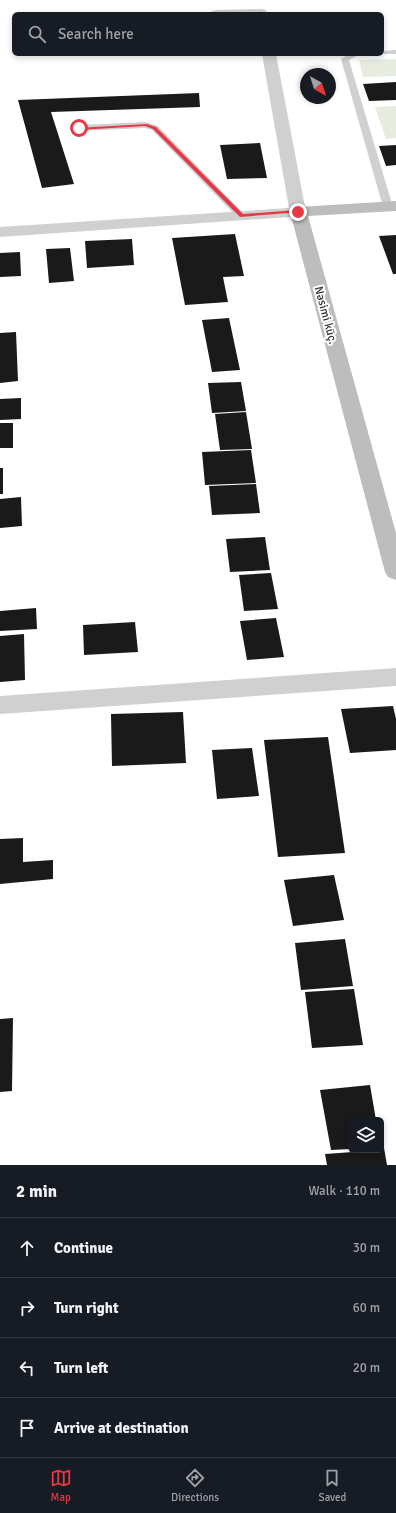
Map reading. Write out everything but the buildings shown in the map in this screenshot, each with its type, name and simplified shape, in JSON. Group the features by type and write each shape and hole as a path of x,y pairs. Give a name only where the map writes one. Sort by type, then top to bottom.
{"street":[{"path":"235,12 261,9"},
{"name":"Nəsimi küç.","path":"269,56 298,212 396,572"},
{"path":"0,232 392,206"},
{"path":"0,705 396,677"}],"lane":[{"path":"384,53 396,52"},
{"path":"351,56 344,59 392,206"},
{"path":"79,128 145,125 155,128 241,216"}],"shaded area":[{"path":"396,59 396,76 363,77 359,60"},
{"path":"396,106 396,138 386,139 375,107"}],"route":[{"path":"79,128 145,125 155,128 241,216 298,212"}]}
